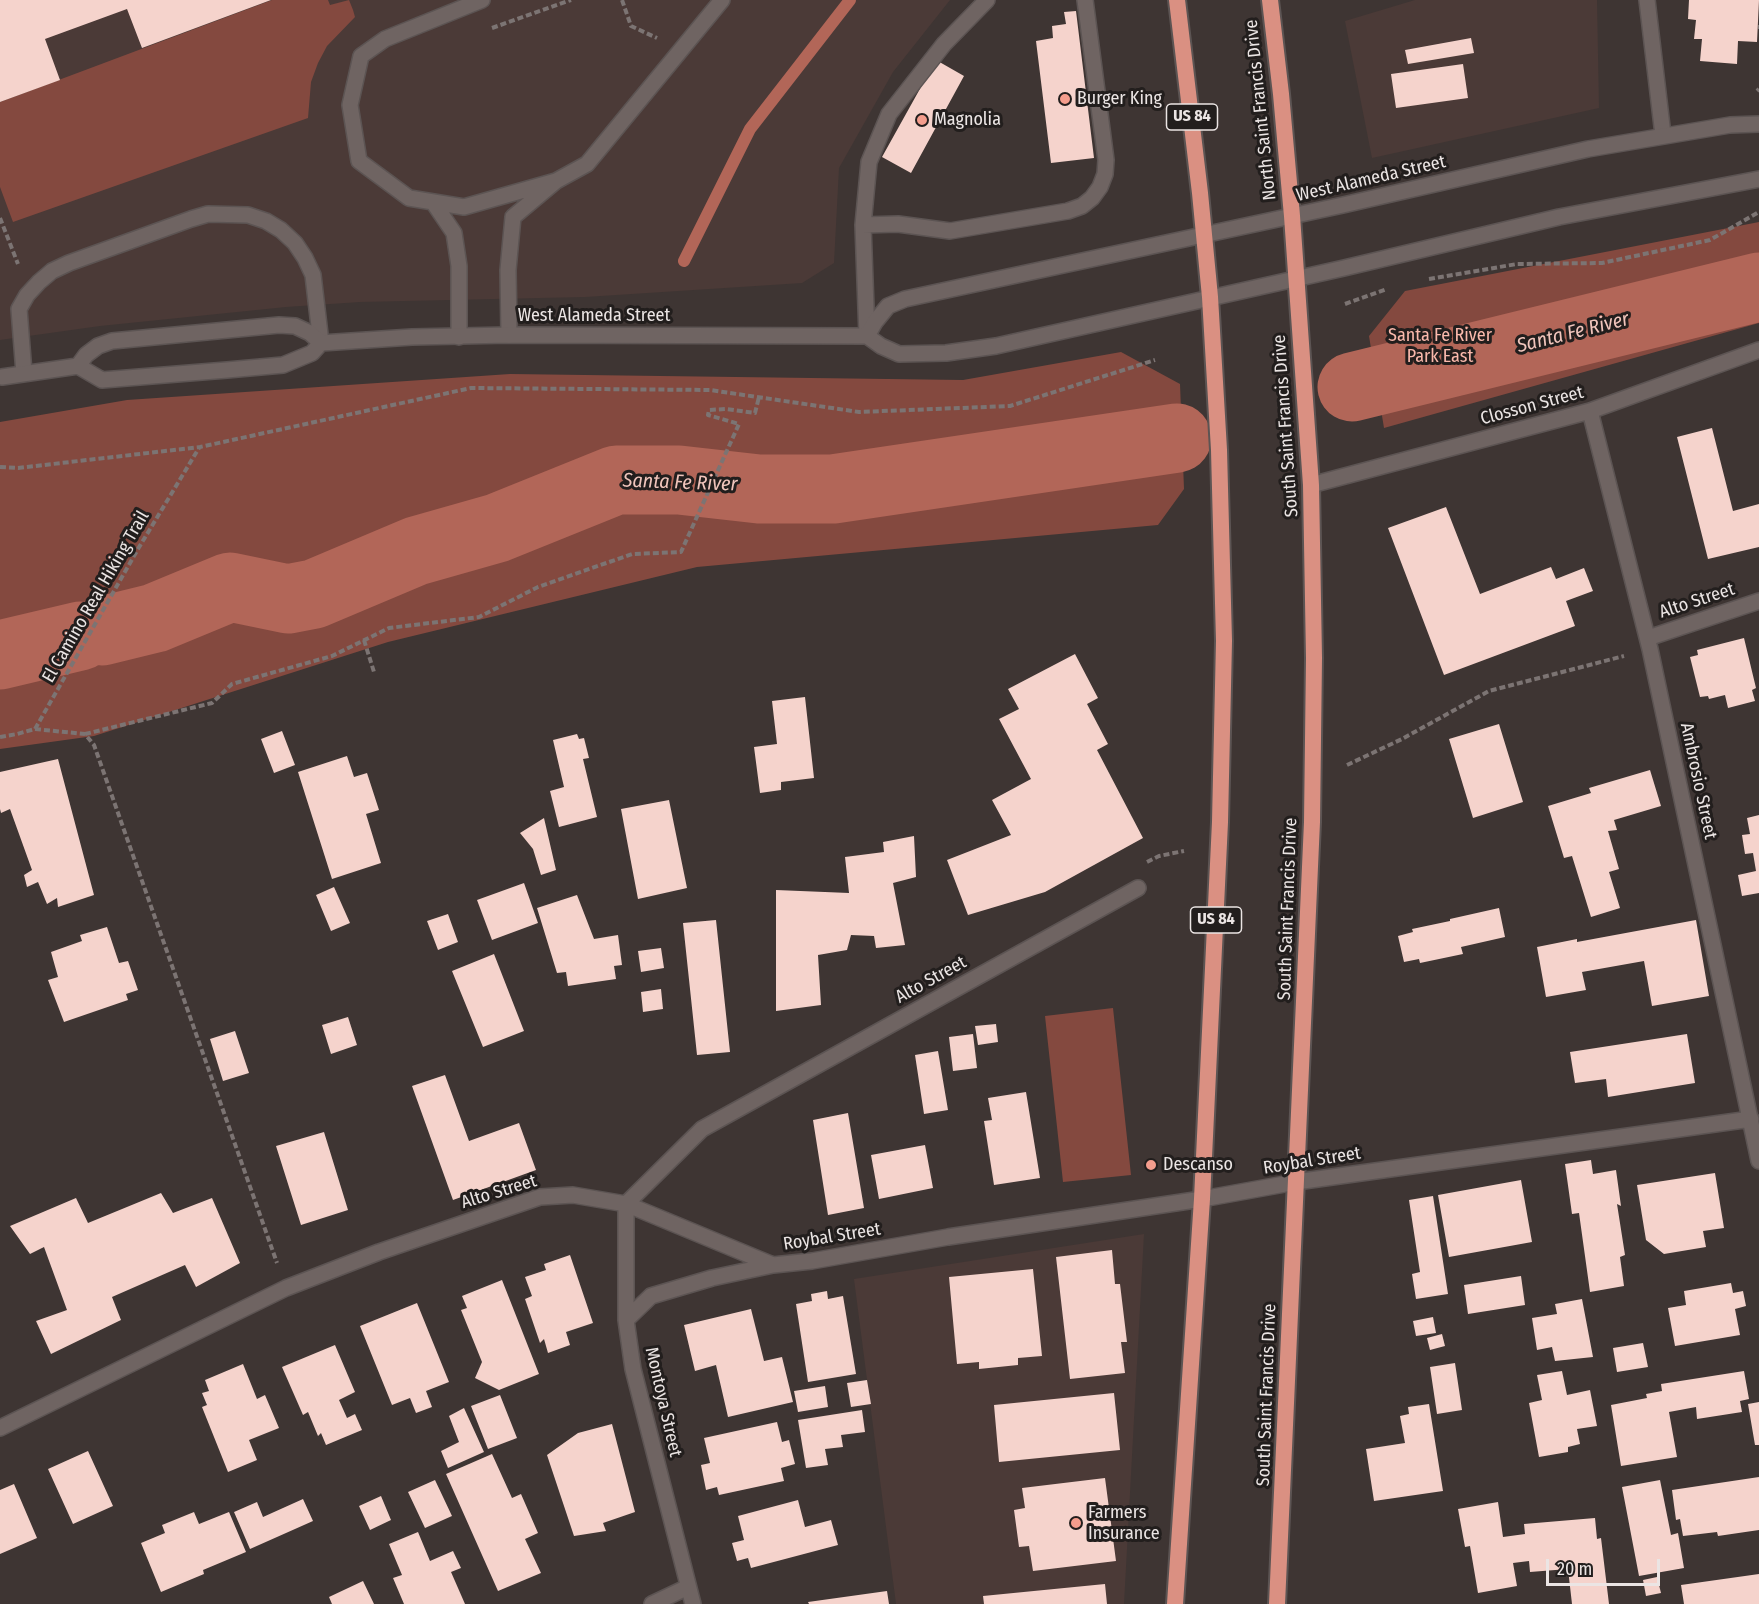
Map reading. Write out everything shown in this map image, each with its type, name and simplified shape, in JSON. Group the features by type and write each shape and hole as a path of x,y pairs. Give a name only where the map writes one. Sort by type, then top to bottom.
{"highway":[{"name":"US 84","path":"1175,1604 1202,1199 1220,822 1224,641 1219,450 1210,297 1193,126 1177,0"},
{"name":"North Saint Francis Drive","path":"1270,0 1292,216"},
{"name":"South Saint Francis Drive","path":"1277,1604 1312,822 1314,658 1311,485 1292,216"}],"street":[{"path":"482,0 385,39 362,56 350,105 359,161 409,198 464,207 556,181"},
{"path":"509,335 508,270 513,217 556,181 587,164 722,0"},
{"path":"987,0 944,44 889,114 869,162 863,225 867,336 898,354 919,355 996,346 1559,217 1759,179"},
{"path":"863,225 897,224 950,231 1068,211 1082,206 1092,198 1100,187 1106,160 1085,0"},
{"path":"1647,0 1663,135"},
{"name":"West Alameda Street","path":"321,342 509,335 867,336 888,306 905,299 1292,216 1588,149 1730,125 1759,124"},
{"path":"433,202 454,233 459,266 459,337"},
{"path":"1,378 78,366 102,380 115,381 249,368 298,360 312,353 321,342 314,275 295,243 266,220 248,215 208,214 69,263 52,271 39,282 27,295 19,309 24,374"},
{"path":"78,366 86,355 98,346 112,341 279,325 295,326 310,333 321,342"},
{"name":"Closson Street","path":"1311,485 1590,411 1759,350"},
{"name":"Ambrosio Street","path":"1590,411 1649,644 1759,1161"},
{"name":"Alto Street","path":"1649,644 1759,601"},
{"name":"Alto Street","path":"0,1428 286,1288 379,1252 540,1197 573,1195 626,1204 702,1129 1138,888"},
{"name":"Roybal Street","path":"626,1320 651,1296 712,1278 773,1265 812,1261 1296,1182 1751,1119"},
{"name":"Roybal Street","path":"626,1204 773,1265"},
{"name":"Montoya Street","path":"626,1204 626,1320 633,1369 693,1604"},
{"path":"652,1604 688,1587"}],"path":[{"path":"622,0 631,26 662,40"},
{"path":"1423,280 1517,264 1602,263 1710,240 1759,212"},
{"path":"0,218 18,264"},
{"path":"1345,304 1389,288"},
{"path":"0,467 18,468 200,447 471,388 710,390 859,412 1010,406 1155,360"},
{"path":"0,737 35,729 85,734 212,703 232,684 333,656 389,628 479,617 538,587 632,554 681,552 739,424 708,415 709,410 726,409 755,413 759,397"},
{"name":"El Camino Real Hiking Trail","path":"35,729 138,549 200,447"},
{"path":"364,640 374,672"},
{"path":"1347,765 1402,739 1489,691 1649,644"},
{"path":"85,734 94,746 112,792 279,1269"},
{"path":"1143,864 1159,856 1184,851"}],"shaded area":[{"path":"0,0 950,0 893,72 839,168 834,263 802,283 585,297 360,302 286,307 100,326 0,340"},
{"path":"1415,0 1597,0 1599,108 1372,158 1345,21"},
{"path":"1144,1234 1124,1604 896,1604 854,1279"}],"green space":[{"path":"272,0 328,0 330,5 349,0 353,10 355,17 327,46 318,63 311,82 308,118 13,222 0,187 0,102"},
{"name":"Santa Fe River Park East","path":"1759,222 1759,323 1384,428 1369,336 1405,291"},
{"path":"1121,352 1180,384 1184,489 1158,525 697,567 388,642 94,736 0,749 0,422 127,400 510,374 963,380"},
{"path":"1113,1008 1131,1175 1063,1182 1045,1016"}],"building":[{"path":"0,0 271,0 142,48 127,9 45,39 60,80 0,102"},
{"path":"1689,0 1759,0 1757,42 1738,41 1737,64 1700,61 1702,39 1694,39 1696,20 1688,19"},
{"name":"Burger King","path":"1076,11 1094,158 1051,163 1036,41 1053,38 1052,26 1066,24 1064,12"},
{"path":"1471,38 1474,53 1408,64 1405,50"},
{"path":"936,60 964,76 911,173 882,157"},
{"path":"1463,64 1468,98 1396,108 1391,74"},
{"path":"1712,428 1733,511 1759,504 1759,547 1708,559 1677,437"},
{"path":"1446,507 1480,594 1551,567 1556,579 1584,568 1593,591 1566,601 1575,626 1444,675 1388,528"},
{"path":"1744,638 1756,688 1752,690 1755,701 1728,708 1725,695 1709,699 1708,696 1700,697 1690,657 1698,655 1697,650"},
{"path":"1075,654 1098,698 1087,704 1108,744 1097,750 1143,838 1045,892 968,915 947,860 1011,835 992,800 1031,779 999,719 1019,709 1008,689"},
{"path":"805,697 814,778 781,782 781,790 760,793 754,747 777,744 772,701"},
{"path":"1499,724 1523,802 1473,818 1449,739"},
{"path":"282,731 295,765 274,773 261,739"},
{"path":"577,734 579,739 584,738 589,758 583,759 597,817 559,827 550,791 564,787 553,740"},
{"path":"347,756 354,777 367,773 379,810 366,814 381,863 332,879 298,772"},
{"path":"58,759 94,895 58,907 57,898 47,904 38,882 27,887 24,875 32,870 10,809 1,813 0,772"},
{"path":"1650,770 1661,806 1614,820 1617,830 1608,831 1619,869 1609,872 1620,908 1591,917 1572,856 1564,858 1548,806 1591,793 1589,788"},
{"path":"669,800 687,888 638,899 621,809"},
{"path":"1759,815 1759,893 1742,896 1738,875 1756,871 1753,853 1745,854 1742,835 1750,834 1747,818"},
{"path":"544,818 556,870 541,875 533,849 520,833"},
{"path":"914,836 916,877 893,883 905,945 876,948 874,936 851,935 847,950 818,955 821,1005 776,1011 776,890 849,893 845,857 884,852 883,842"},
{"path":"524,883 538,923 492,940 477,900"},
{"path":"334,887 350,923 331,931 316,895"},
{"path":"577,895 594,939 618,935 622,965 614,966 616,979 568,986 566,972 557,973 537,908"},
{"path":"1499,908 1505,937 1461,947 1463,954 1420,963 1419,959 1404,962 1398,936 1413,932 1412,929"},
{"path":"448,914 458,942 438,950 427,921"},
{"path":"716,920 730,1052 697,1055 683,923"},
{"path":"1696,920 1709,996 1652,1006 1644,961 1582,972 1586,990 1546,997 1537,947"},
{"path":"107,927 119,963 128,961 138,990 126,994 128,1000 64,1022 48,980 58,977 51,952 82,941 80,935"},
{"path":"661,948 664,968 641,972 638,951"},
{"path":"494,954 524,1031 483,1047 452,971"},
{"path":"661,989 663,1009 643,1012 641,992"},
{"path":"348,1017 357,1045 331,1054 322,1025"},
{"path":"996,1024 998,1042 978,1045 975,1026"},
{"path":"235,1031 249,1073 223,1081 210,1039"},
{"path":"973,1034 977,1068 953,1071 949,1037"},
{"path":"1687,1034 1695,1083 1608,1097 1606,1079 1575,1083 1570,1052"},
{"path":"938,1051 948,1110 924,1114 915,1055"},
{"path":"445,1075 469,1141 519,1123 536,1170 453,1200 412,1086"},
{"path":"1026,1092 1040,1178 994,1185 984,1121 992,1120 988,1098"},
{"path":"848,1113 864,1208 828,1215 813,1120"},
{"path":"324,1132 348,1210 301,1225 276,1146"},
{"path":"925,1145 933,1188 879,1199 871,1155"},
{"path":"1591,1160 1593,1174 1616,1170 1621,1206 1617,1204 1625,1255 1620,1257 1624,1286 1590,1292 1579,1213 1572,1214 1565,1164"},
{"path":"1715,1173 1724,1228 1703,1231 1706,1247 1664,1254 1646,1240 1637,1185"},
{"path":"1521,1180 1532,1242 1449,1257 1438,1195"},
{"path":"161,1193 173,1213 212,1198 240,1263 196,1287 185,1265 112,1297 121,1320 51,1354 36,1321 67,1310 44,1247 30,1254 10,1226 76,1198 88,1223"},
{"path":"1433,1196 1448,1294 1416,1299 1412,1274 1420,1272 1409,1200"},
{"path":"1112,1250 1115,1284 1120,1284 1127,1342 1121,1342 1125,1373 1070,1379 1056,1257"},
{"path":"570,1255 593,1323 566,1332 570,1345 548,1353 544,1339 540,1343 525,1299 532,1296 525,1277 546,1270 544,1264"},
{"path":"1033,1269 1042,1356 1018,1358 1018,1365 979,1369 979,1362 957,1364 949,1277"},
{"path":"1521,1276 1525,1305 1468,1314 1464,1285"},
{"path":"502,1280 539,1374 499,1390 475,1378 482,1362 461,1310 467,1308 462,1296"},
{"path":"1731,1283 1733,1293 1743,1291 1746,1306 1735,1309 1740,1335 1675,1346 1668,1308 1686,1305 1684,1291"},
{"path":"827,1291 828,1299 843,1296 856,1374 808,1382 796,1304 812,1301 811,1294"},
{"path":"1582,1299 1593,1357 1555,1361 1552,1347 1537,1350 1532,1318 1557,1314 1555,1304"},
{"path":"417,1303 449,1382 426,1391 432,1407 416,1413 410,1398 392,1405 360,1326"},
{"path":"751,1309 764,1361 782,1357 793,1402 728,1417 716,1365 695,1371 684,1325"},
{"path":"1433,1317 1436,1333 1416,1336 1413,1321"},
{"path":"1442,1334 1445,1346 1430,1350 1427,1338"},
{"path":"1643,1343 1648,1367 1617,1372 1613,1348"},
{"path":"335,1345 355,1392 339,1400 347,1418 355,1414 362,1430 326,1445 321,1433 318,1436 308,1412 303,1415 282,1367"},
{"path":"1455,1363 1462,1410 1437,1414 1430,1367"},
{"path":"243,1364 257,1399 265,1395 279,1428 249,1440 257,1460 228,1472 202,1407 207,1405 202,1393 209,1391 205,1380"},
{"path":"1562,1371 1567,1395 1590,1390 1597,1426 1577,1429 1580,1444 1568,1447 1568,1452 1539,1457 1529,1403 1542,1400 1537,1375"},
{"path":"1744,1371 1749,1399 1740,1401 1742,1412 1697,1419 1696,1407 1669,1412 1677,1457 1621,1466 1611,1405 1647,1398 1646,1394 1662,1391 1661,1384"},
{"path":"867,1380 871,1404 851,1407 847,1383"},
{"path":"825,1386 828,1407 798,1412 794,1391"},
{"path":"1114,1393 1120,1450 999,1462 994,1405"},
{"path":"500,1395 517,1438 488,1449 471,1406"},
{"path":"1759,1402 1759,1445 1755,1445 1748,1404"},
{"path":"1429,1404 1443,1491 1374,1501 1366,1449 1405,1443 1400,1416 1409,1414 1408,1407"},
{"path":"464,1408 484,1452 448,1468 441,1451 459,1442 449,1416"},
{"path":"862,1410 865,1432 841,1435 843,1447 825,1449 828,1465 806,1468 798,1420"},
{"path":"777,1422 782,1442 789,1440 795,1464 781,1468 784,1481 719,1495 717,1487 706,1490 701,1465 710,1463 704,1438"},
{"path":"612,1424 635,1512 603,1523 606,1531 574,1536 547,1455 578,1433"},
{"path":"88,1451 113,1506 73,1524 48,1469"},
{"path":"492,1454 512,1498 521,1494 538,1533 525,1539 541,1573 498,1591 446,1474"},
{"path":"1759,1477 1759,1530 1718,1536 1717,1532 1683,1536 1680,1519 1676,1520 1672,1490"},
{"path":"1105,1478 1116,1561 1033,1571 1029,1546 1019,1547 1014,1510 1025,1508 1022,1488"},
{"path":"435,1480 452,1516 425,1528 408,1492"},
{"path":"1660,1480 1671,1535 1678,1533 1684,1568 1639,1576 1622,1487"},
{"path":"14,1484 37,1538 0,1554 0,1490"},
{"path":"381,1496 391,1520 370,1530 359,1506"},
{"path":"303,1499 313,1521 250,1549 234,1512 257,1502 263,1517"},
{"path":"798,1500 805,1527 831,1520 838,1545 751,1568 748,1558 737,1561 732,1543 744,1540 738,1516"},
{"path":"1498,1502 1503,1537 1525,1534 1524,1524 1595,1518 1597,1539 1601,1538 1609,1604 1572,1604 1568,1569 1530,1572 1529,1561 1513,1563 1517,1586 1478,1593 1470,1546 1465,1547 1458,1509"},
{"path":"194,1512 199,1524 229,1512 246,1552 203,1570 204,1574 161,1592 141,1543 165,1533 162,1525"},
{"path":"418,1532 430,1561 453,1551 461,1568 451,1572 465,1604 404,1604 393,1578 402,1575 389,1544"},
{"path":"1759,1574 1759,1604 1684,1604 1681,1585"},
{"path":"1657,1577 1661,1593 1646,1596 1643,1580"},
{"path":"363,1581 374,1604 332,1604 329,1597"},
{"path":"1105,1584 1107,1604 984,1604 983,1596"},
{"path":"887,1591 889,1604 809,1604 808,1602"}],"waterway":[{"path":"684,261 750,129 850,0"},
{"name":"Santa Fe River","path":"1352,387 1759,287"},
{"name":"Santa Fe River","path":"102,631 155,618 230,587 288,599 314,594 416,551 497,528 616,480 679,480 759,489 833,489 1177,438"},
{"name":"Santa Fe River","path":"0,655 80,636"}],"place":[{"name":"Burger King","path":"1065,99"},
{"name":"Magnolia","path":"922,120"},
{"name":"Descanso","path":"1151,1165"},
{"name":"Farmers Insurance","path":"1076,1523"}]}
